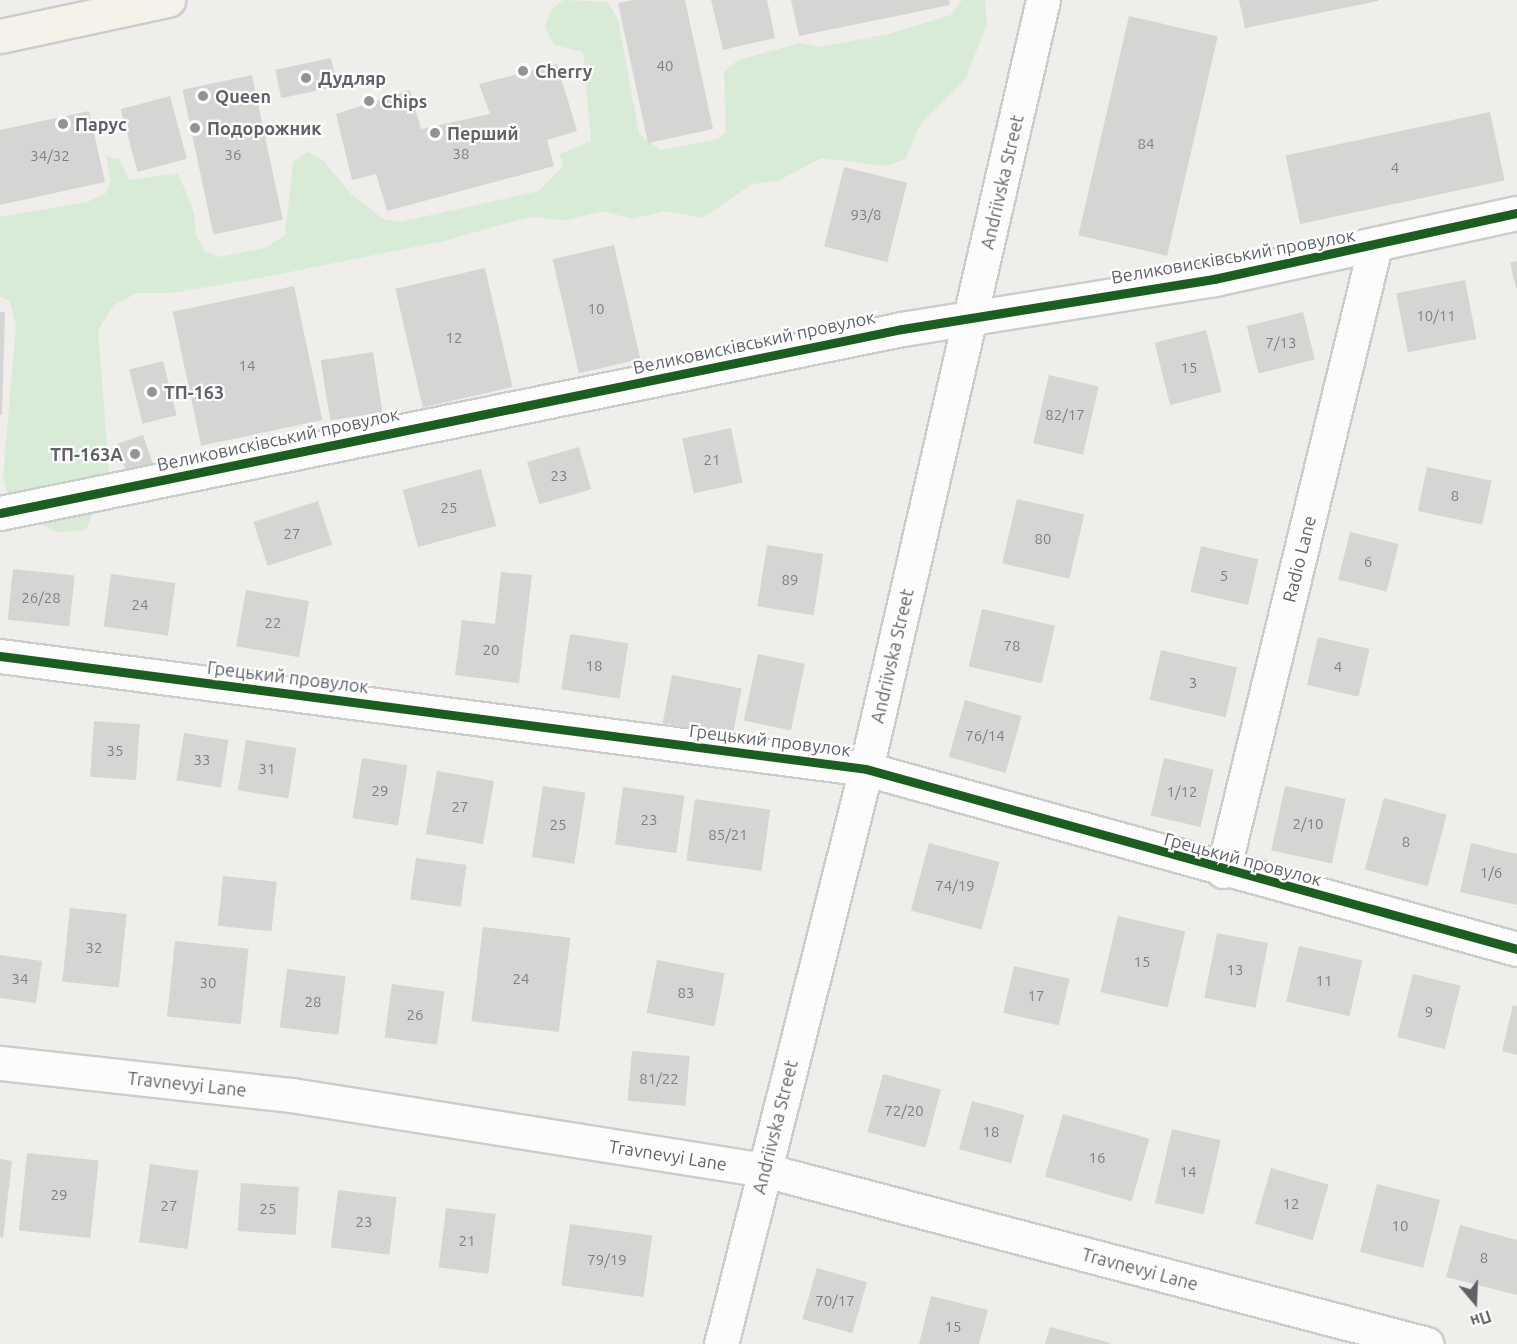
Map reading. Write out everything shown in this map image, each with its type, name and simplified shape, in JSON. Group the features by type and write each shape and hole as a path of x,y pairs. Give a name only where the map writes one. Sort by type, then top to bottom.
{"main road":[{"path":"0,36 168,0"}],"street":[{"name":"Andriivska Street","path":"721,1344 866,769 1044,0"},
{"name":"Великовисківський провулок","path":"0,513 971,317 1375,246 1517,213"},
{"name":"Radio Lane","path":"1223,872 1375,246"},
{"name":"Грецький провулок","path":"0,656 866,769 1223,872 1517,949"},
{"name":"Travnevyi Lane","path":"0,1064 291,1095 764,1170 1427,1344"}],"green space":[{"path":"563,0 607,2 618,19 639,134 661,150 717,139 726,133 724,72 738,60 801,43 819,47 889,34 951,15 962,0 985,0 987,24 965,80 920,125 905,159 886,166 821,158 778,181 752,184 703,218 665,211 632,219 604,211 565,220 529,217 444,241 260,278 171,293 137,293 114,305 98,329 109,473 86,530 59,532 24,519 10,502 3,477 16,325 10,302 0,296 0,217 87,202 105,194 111,181 106,156 120,159 129,180 178,173 194,212 196,235 205,251 220,257 265,248 285,235 293,162 307,152 323,160 351,194 383,219 399,222 539,191 563,166 560,154 591,141 583,52 554,45 545,27 551,10"}],"building":[{"path":"633,0 685,0 713,129 648,143 618,3"},
{"path":"711,0 767,0 775,38 723,50"},
{"path":"791,0 949,0 950,5 799,36"},
{"path":"1239,0 1378,0 1378,1 1245,28"},
{"path":"1129,16 1218,36 1167,256 1078,235"},
{"name":"Дудляр","path":"331,58 337,86 281,98 275,70"},
{"path":"557,64 577,131 547,140 554,166 387,211 376,174 352,180 336,114 410,90 421,129 490,114 479,84"},
{"path":"252,75 283,220 213,235 183,90"},
{"path":"170,96 187,159 138,172 121,109"},
{"path":"89,111 105,182 0,205 0,130"},
{"path":"1490,112 1505,180 1300,224 1286,155"},
{"path":"844,167 907,183 887,262 824,247"},
{"path":"614,245 640,359 579,373 553,259"},
{"path":"1517,261 1517,288 1516,288 1510,263"},
{"path":"485,268 512,387 423,408 395,289"},
{"path":"1465,280 1476,339 1408,352 1396,293"},
{"path":"294,286 322,420 201,446 173,312"},
{"path":"0,312 5,312 2,415 0,415"},
{"path":"1303,312 1315,360 1259,374 1247,326"},
{"path":"1206,330 1221,392 1170,405 1155,343"},
{"path":"373,352 383,412 330,421 321,360"},
{"name":"ТП-163","path":"163,361 177,415 143,424 129,369"},
{"path":"1049,375 1099,386 1083,455 1033,443"},
{"path":"731,428 743,483 694,493 682,438"},
{"name":"ТП-163А","path":"143,435 153,464 127,473 117,444"},
{"path":"579,447 591,489 539,504 527,462"},
{"path":"1427,467 1492,481 1482,525 1418,511"},
{"path":"481,469 496,526 418,547 403,490"},
{"path":"1017,499 1084,515 1069,579 1002,563"},
{"path":"318,501 332,545 268,566 253,522"},
{"path":"1350,532 1399,544 1387,592 1338,580"},
{"path":"767,545 823,554 814,615 757,606"},
{"path":"1201,546 1258,559 1248,605 1190,592"},
{"path":"13,569 75,575 69,626 8,620"},
{"path":"501,572 532,575 519,683 455,675 462,620 495,624"},
{"path":"111,574 175,583 168,636 104,626"},
{"path":"246,590 309,601 299,657 236,646"},
{"path":"982,609 1055,626 1042,683 969,666"},
{"path":"570,634 628,643 620,699 561,689"},
{"path":"1318,637 1370,649 1359,697 1307,685"},
{"path":"1161,650 1237,668 1226,717 1150,700"},
{"path":"758,654 805,664 791,730 744,721"},
{"path":"672,675 742,689 732,737 663,723"},
{"path":"965,700 1022,716 1005,773 949,757"},
{"path":"94,721 140,724 136,780 90,777"},
{"path":"184,733 228,740 221,787 176,780"},
{"path":"246,740 296,748 288,798 238,790"},
{"path":"362,758 407,765 398,825 352,818"},
{"path":"1164,758 1214,769 1200,827 1151,815"},
{"path":"437,771 494,781 483,844 426,834"},
{"path":"543,786 585,793 574,864 532,857"},
{"path":"1285,786 1346,799 1332,863 1271,851"},
{"path":"623,787 684,796 676,853 615,844"},
{"path":"1384,798 1447,815 1428,886 1365,869"},
{"path":"695,799 770,810 762,871 686,860"},
{"path":"929,843 1000,862 981,930 911,911"},
{"path":"1471,843 1517,854 1517,905 1460,892"},
{"path":"416,858 467,865 461,907 410,900"},
{"path":"223,876 277,882 271,931 218,926"},
{"path":"70,908 127,914 119,988 62,982"},
{"path":"1118,916 1185,932 1168,1008 1100,992"},
{"path":"483,927 570,938 559,1032 471,1021"},
{"path":"1217,933 1268,943 1255,1008 1204,998"},
{"path":"175,941 249,949 241,1024 167,1017"},
{"path":"1299,946 1362,961 1350,1016 1286,1002"},
{"path":"0,955 42,961 36,1003 0,998"},
{"path":"657,960 725,973 714,1026 647,1013"},
{"path":"1014,966 1070,979 1059,1026 1003,1013"},
{"path":"287,969 346,976 338,1035 280,1028"},
{"path":"1413,974 1461,986 1445,1049 1397,1037"},
{"path":"392,984 444,991 437,1045 384,1037"},
{"path":"1513,1005 1517,1006 1517,1055 1502,1051"},
{"path":"632,1051 690,1056 685,1106 628,1101"},
{"path":"883,1074 941,1090 925,1147 867,1132"},
{"path":"972,1101 1024,1115 1011,1163 959,1149"},
{"path":"1063,1114 1150,1139 1132,1201 1045,1176"},
{"path":"1172,1129 1221,1140 1204,1214 1155,1203"},
{"path":"27,1153 99,1161 90,1238 19,1231"},
{"path":"0,1159 12,1161 3,1238 0,1237"},
{"path":"150,1164 199,1171 188,1249 139,1242"},
{"path":"1271,1168 1329,1185 1313,1240 1255,1224"},
{"path":"241,1183 299,1187 296,1235 238,1231"},
{"path":"1377,1184 1440,1200 1423,1268 1360,1252"},
{"path":"338,1190 397,1197 389,1255 331,1248"},
{"path":"446,1208 496,1214 488,1274 439,1268"},
{"path":"570,1224 652,1236 644,1297 561,1285"},
{"path":"1460,1225 1517,1240 1517,1295 1446,1277"},
{"path":"817,1268 867,1282 852,1333 802,1319"},
{"path":"931,1296 988,1310 979,1344 919,1344"},
{"path":"1050,1327 1111,1343 1111,1344 1045,1344"}],"cycle path":[{"path":"0,513 902,329 1214,279 1517,213"},
{"path":"0,656 866,769 1517,949"}],"place":[{"name":"Cherry","path":"523,71"},
{"name":"Дудляр","path":"306,78"},
{"name":"Queen","path":"203,96"},
{"name":"Chips","path":"369,101"},
{"name":"Парус","path":"63,124"},
{"name":"Подорожник","path":"195,128"},
{"name":"Перший","path":"435,133"},
{"name":"ТП-163","path":"152,392"},
{"name":"ТП-163А","path":"135,454"}]}
